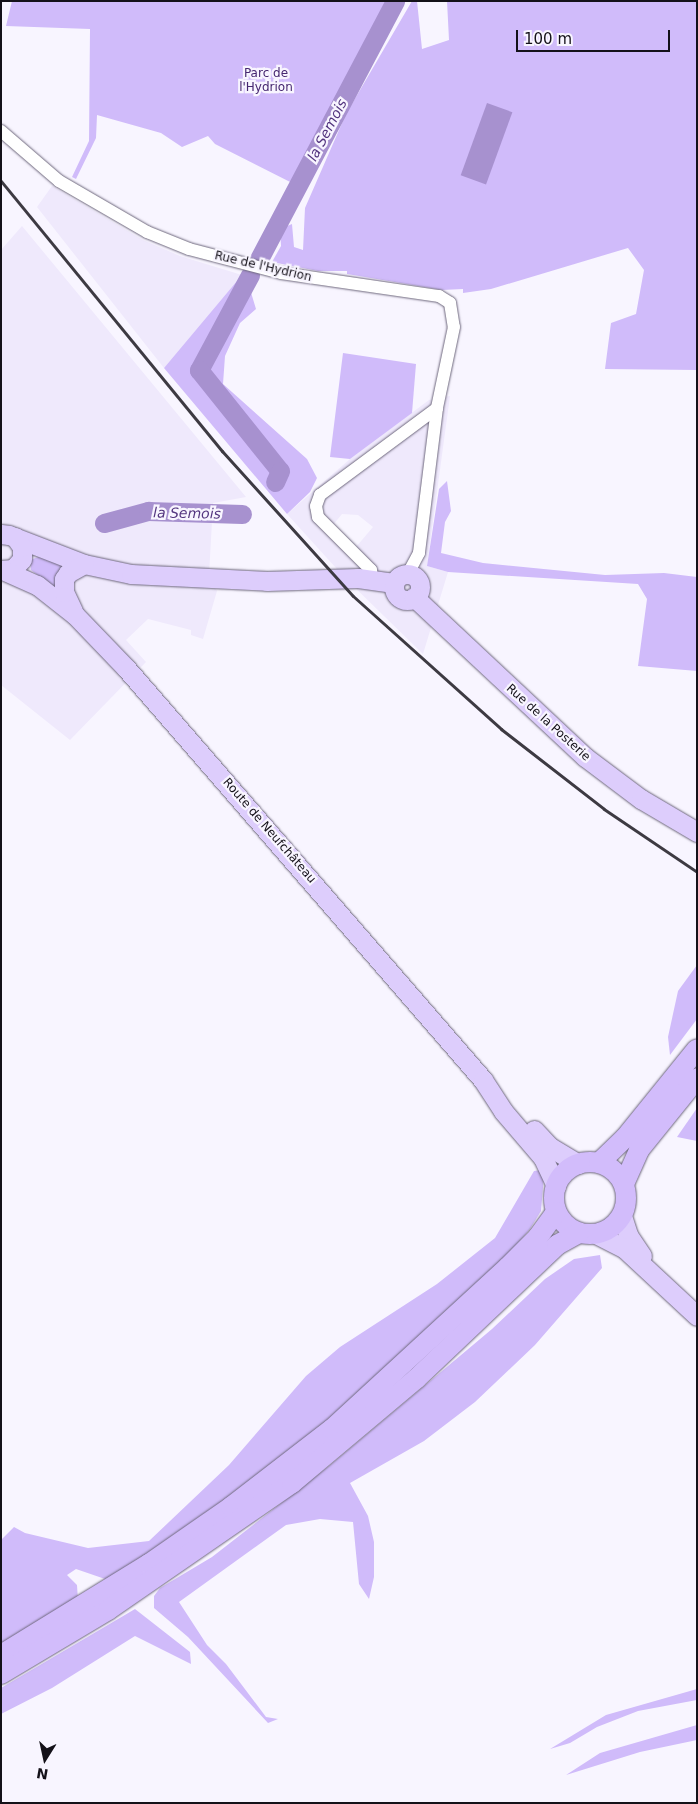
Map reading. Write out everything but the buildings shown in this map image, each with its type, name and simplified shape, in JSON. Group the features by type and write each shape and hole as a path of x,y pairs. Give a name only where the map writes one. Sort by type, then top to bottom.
{"highway":[{"path":"599,1163 625,1138 697,1049"},
{"path":"624,1184 639,1150 697,1078"},
{"path":"1,1674 108,1610 292,1483 416,1379 557,1245 611,1228 622,1216 626,1195 624,1184 609,1167 599,1163 578,1164 565,1172 556,1186 556,1212 565,1225 588,1234"},
{"path":"1,1655 150,1564 231,1508 332,1429 503,1273 538,1237 556,1212"}],"main road":[{"path":"5,535 84,564 165,578 267,581 401,578"},
{"name":"Route de Neufchâteau","path":"5,535 22,547 22,558 37,585"},
{"path":"3,570 13,568 22,558 52,553"},
{"path":"75,615 63,585 68,573 84,564"},
{"name":"Route de Neufchâteau","path":"3,570 37,585 75,615 224,779 489,1087 503,1111 543,1158 556,1186"},
{"name":"Rue de la Posterie","path":"401,578 394,590 399,597 414,597 585,757 641,799 697,832"},
{"name":"Route de Neufchâteau","path":"489,1087 508,1100 550,1147 578,1164"},
{"path":"622,1216 628,1235 654,1274"},
{"path":"588,1234 625,1249 697,1316"}],"street":[{"name":"Rue de l'Hydrion","path":"1,131 59,181 147,232 189,249 281,273 439,296 453,310 454,327 437,408 419,553 401,578"},
{"path":"372,579 371,570 318,517 316,506 320,495 437,408"}],"shaded area":[{"path":"487,103 512,112 486,185 461,175"},
{"path":"52,186 143,240 180,256 242,275 164,368 37,207"},
{"path":"22,226 246,497 213,503 209,576 217,591 203,639 191,635 191,630 148,619 126,640 146,662 70,740 1,685 1,250"},
{"path":"450,396 427,566 448,572 423,654 346,579 287,514 350,459 429,400","holes":["342,514 358,515 373,527 356,547 333,525"]}],"green space":[{"name":"Parc de l'Hydrion","path":"12,1 399,1 304,189 215,144 208,136 182,147 161,133 97,115 96,138 76,179 72,177 89,141 90,29 6,26"},
{"path":"412,1 417,1 422,49 449,40 447,1 697,1 697,370 605,369 611,323 636,314 644,270 628,248 491,289 463,293 463,289 442,290 347,274 347,271 318,271 272,262 281,246 280,229 292,224 294,247 303,250 305,208 346,114"},
{"path":"242,275 246,276 256,309 240,323 225,356 223,384 307,459 317,478 310,492 287,514 164,368"},
{"path":"343,353 416,364 412,413 350,459 330,457"},
{"path":"447,481 451,511 445,522 441,553 483,563 605,575 664,573 697,577 697,671 638,666 647,599 638,584 448,572 427,566 439,489"},
{"path":"41,556 64,564 55,578 56,589 31,570 30,560"},
{"path":"697,965 697,1019 670,1055 668,1037 678,991"},
{"path":"697,1108 697,1141 677,1137"},
{"path":"541,1170 544,1175 541,1211 530,1229 495,1270 340,1413 177,1537 108,1580 76,1569 67,1575 77,1585 78,1601 1,1645 1,1540 14,1527 25,1533 88,1548 149,1541 229,1465 306,1376 340,1347 437,1284 495,1238 534,1171"},
{"path":"600,1255 602,1268 535,1345 475,1402 424,1441 350,1483 368,1516 374,1542 374,1577 369,1599 359,1584 353,1522 320,1519 286,1525 179,1602 207,1645 226,1664 266,1717 278,1719 268,1723 188,1637 154,1608 154,1596 160,1588 212,1557 329,1466 492,1329 545,1279 574,1259"},
{"path":"135,1609 190,1652 191,1664 135,1636 52,1688 1,1714 1,1688"},
{"path":"697,1689 697,1700 638,1711 597,1727 570,1743 550,1749 606,1715"},
{"path":"697,1725 697,1740 640,1752 566,1775 600,1753"}],"waterway":[{"name":"la Semois","path":"259,259 395,1"},
{"name":"la Semois","path":"250,275 199,370 280,471 275,482"},
{"name":"la Semois","path":"104,523 148,511 242,514"}],"railway":[{"path":"1,181 222,451 353,596 501,729 604,809 697,872"}]}
